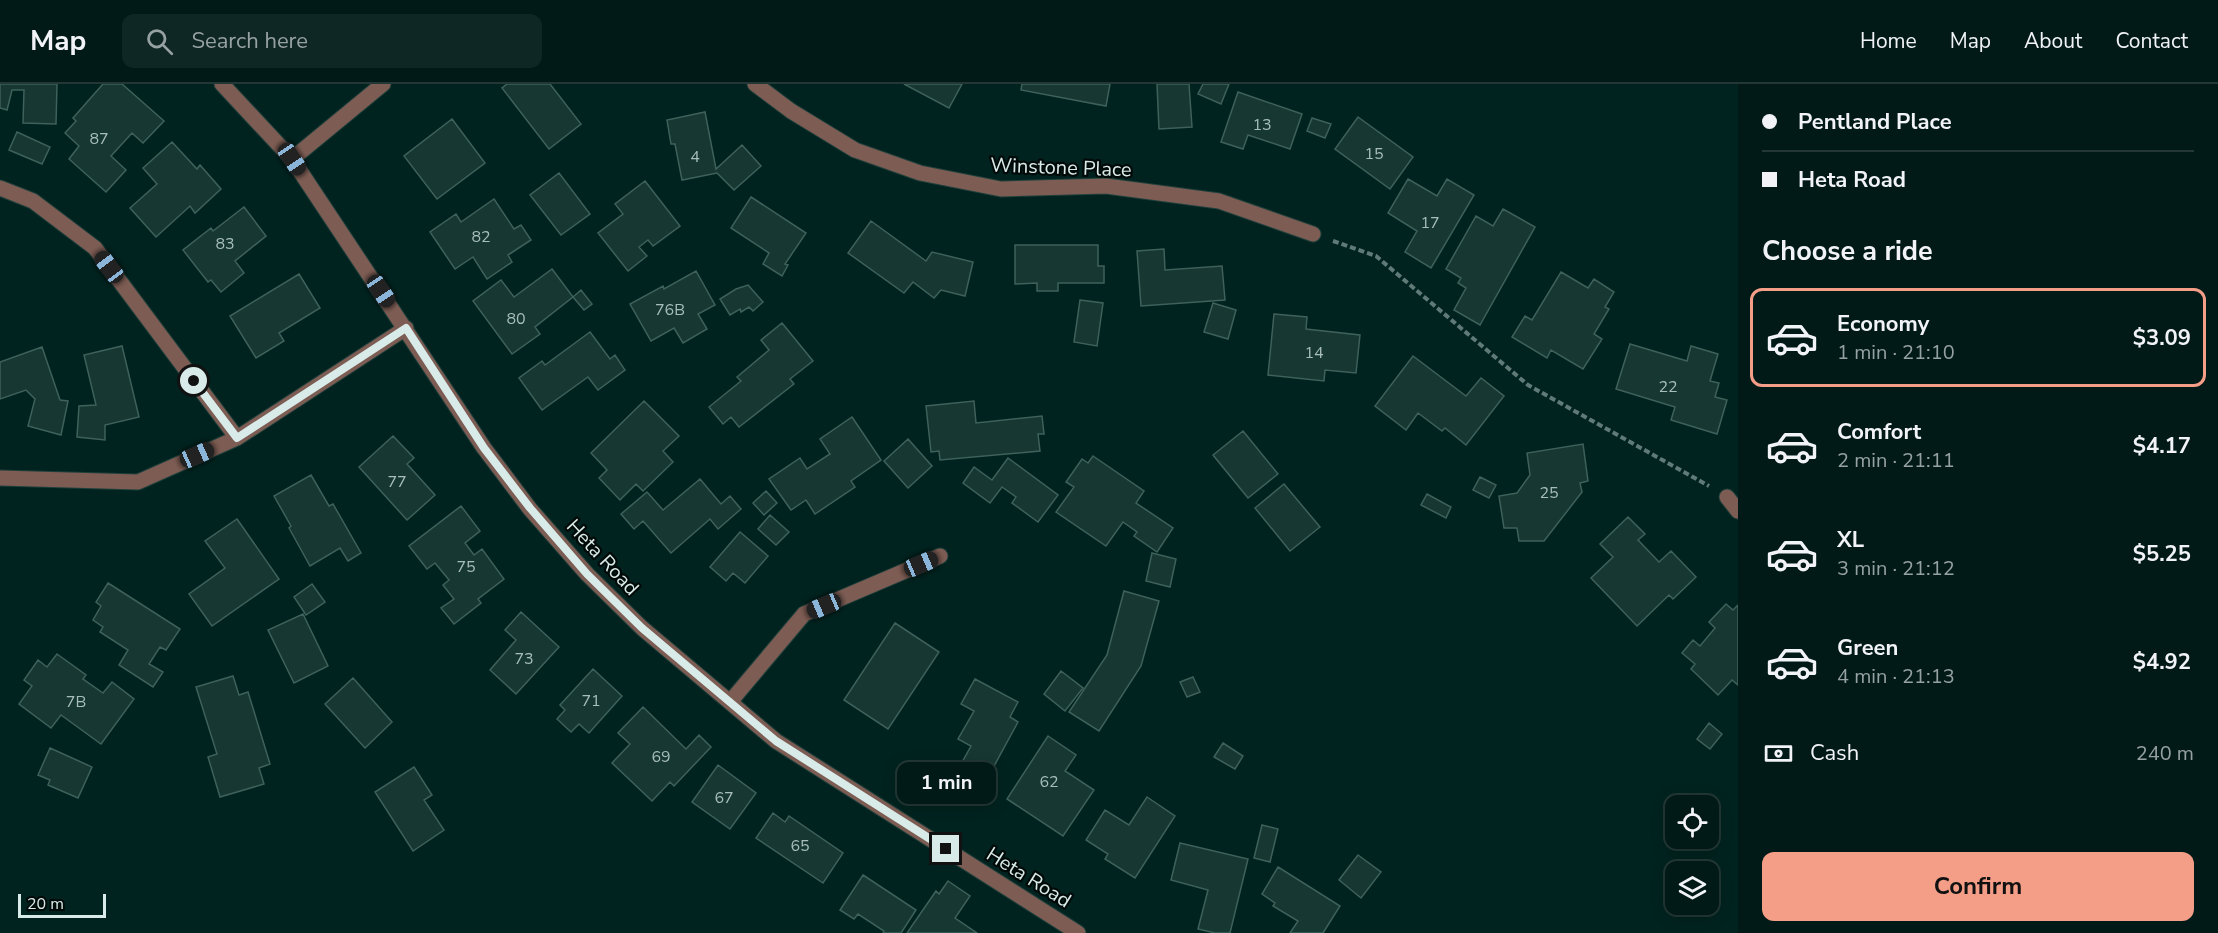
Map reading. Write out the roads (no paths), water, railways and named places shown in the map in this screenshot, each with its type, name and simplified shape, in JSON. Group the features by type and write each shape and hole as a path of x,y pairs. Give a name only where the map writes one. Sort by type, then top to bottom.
{"street":[{"name":"Heta Road","path":"222,84 292,159 484,448 530,508 587,574 642,628 776,741 1078,933"},
{"path":"292,159 383,84"},
{"name":"Winstone Place","path":"755,84 791,111 855,150 920,173 1001,189 1106,186 1219,201 1313,234"},
{"path":"0,188 33,201 95,248 237,438"},
{"path":"0,478 138,482 237,438 406,328"},
{"path":"1727,497 1738,511"},
{"path":"730,702 804,614 940,556"}]}
